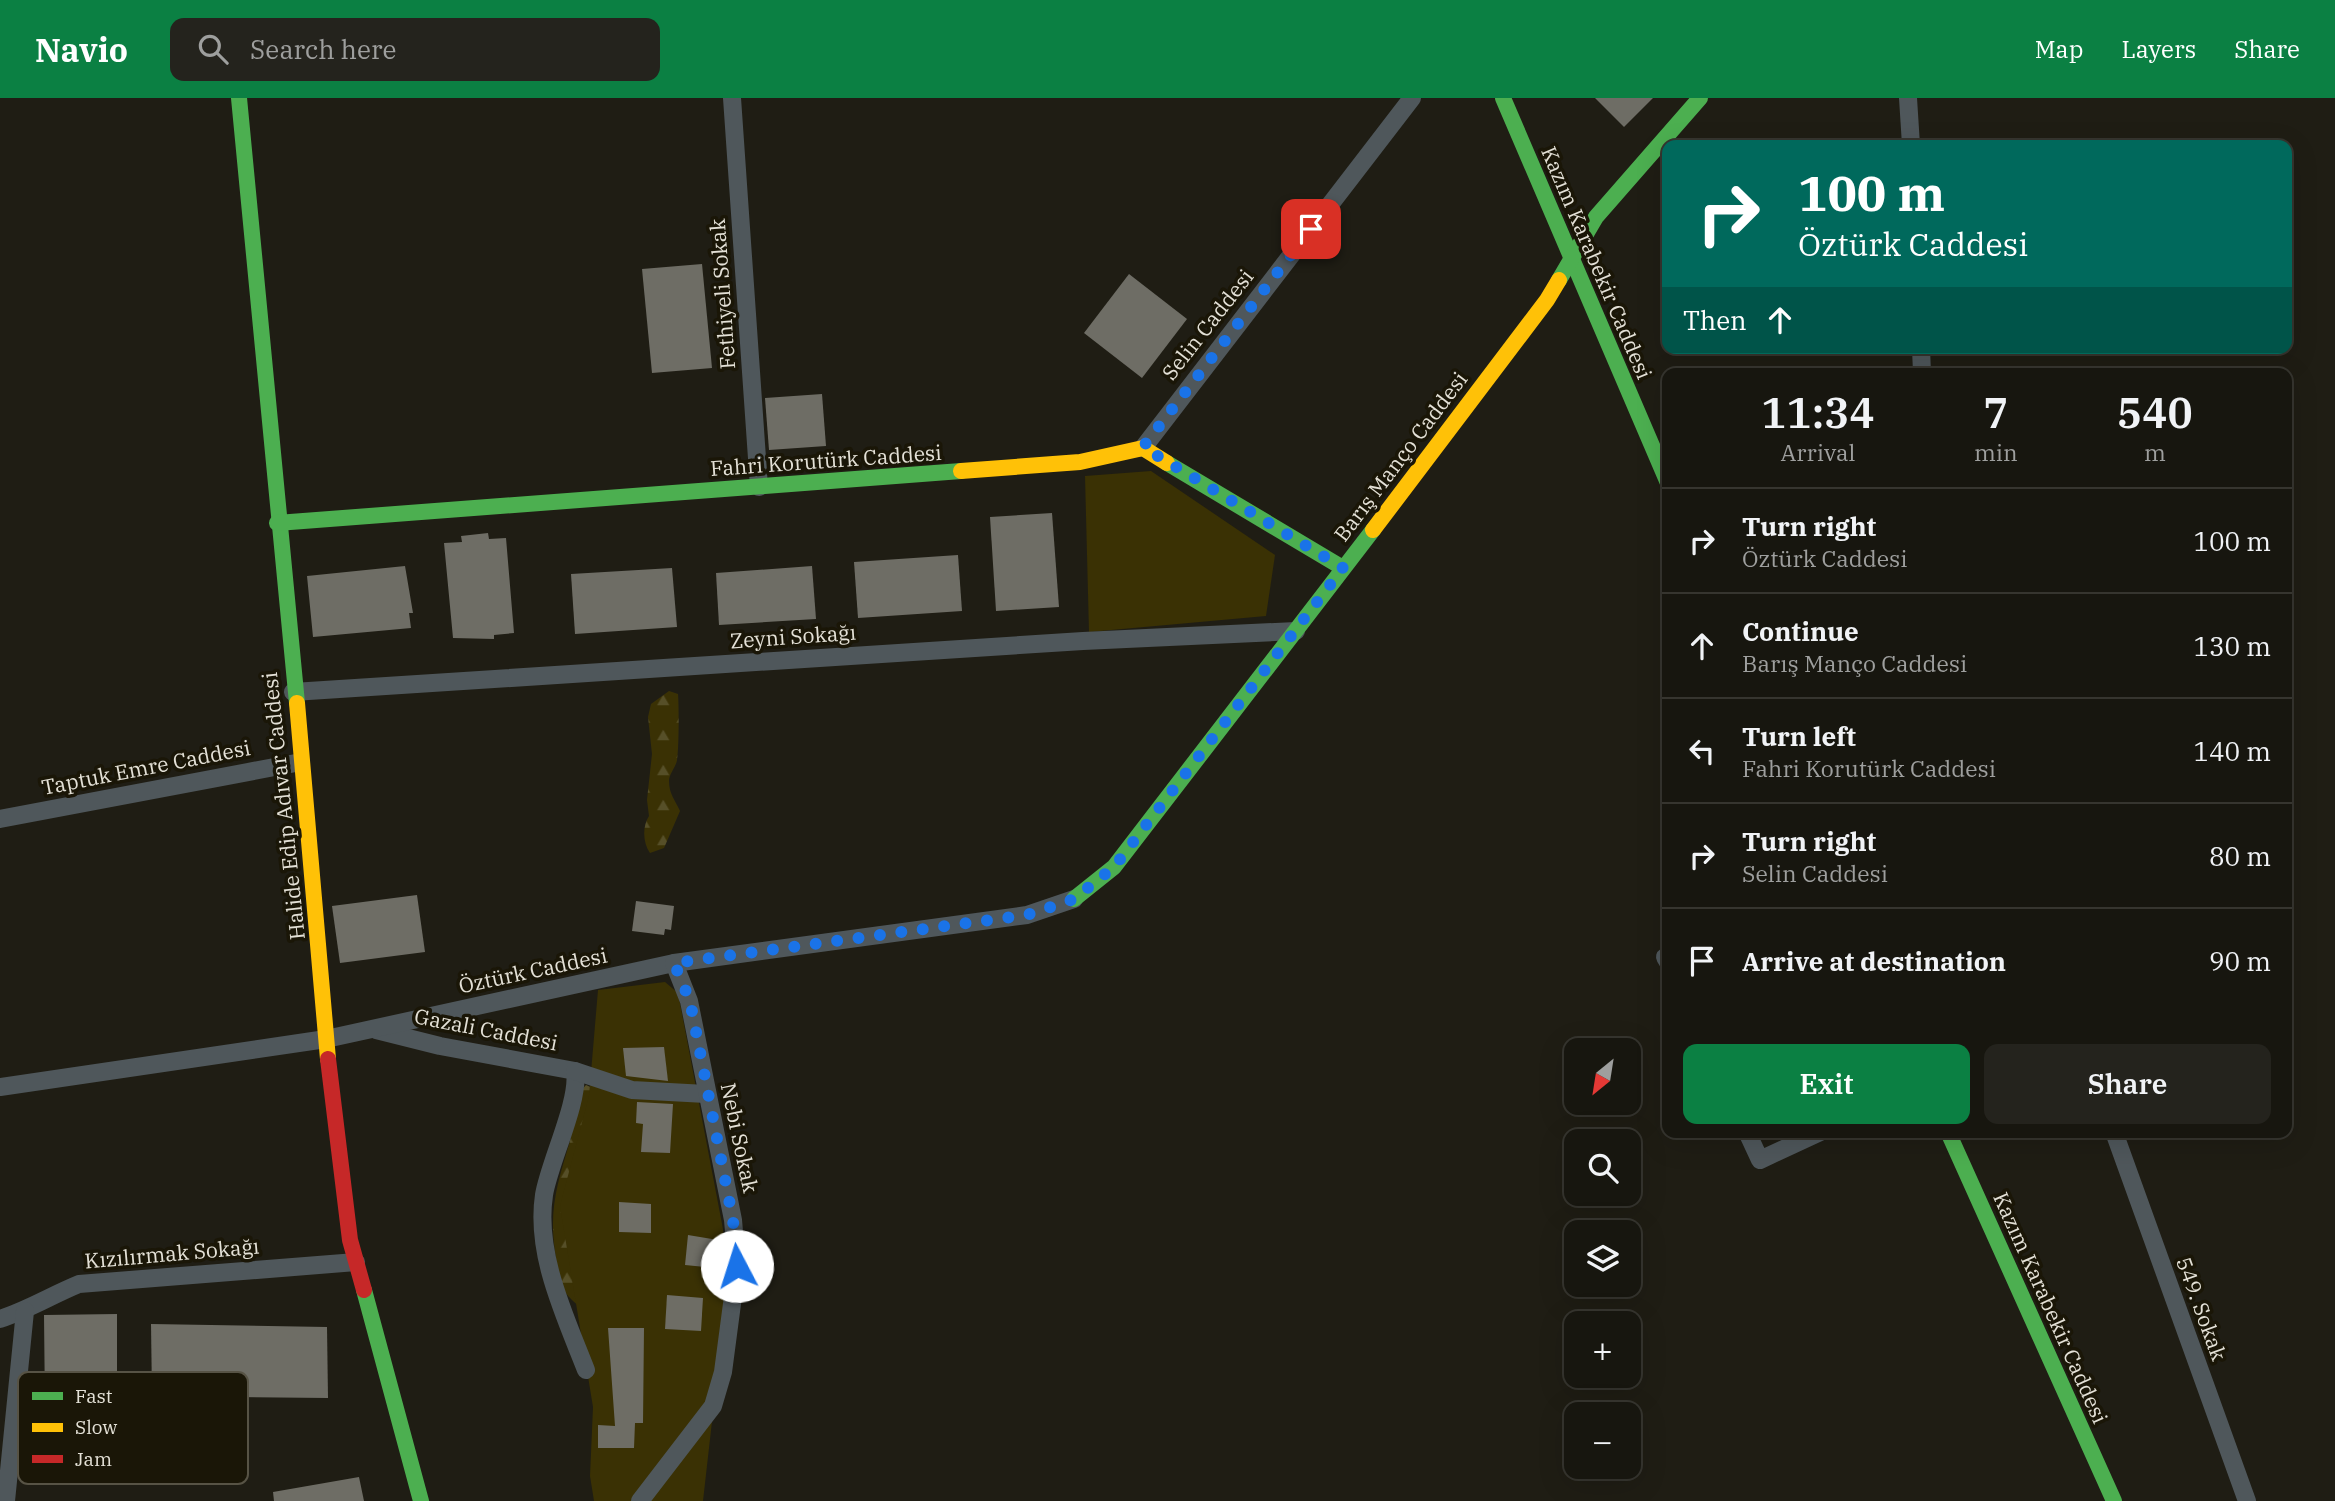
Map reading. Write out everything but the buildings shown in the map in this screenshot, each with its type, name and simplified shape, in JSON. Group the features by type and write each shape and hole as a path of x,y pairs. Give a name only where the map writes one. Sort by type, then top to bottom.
{"street":[{"name":"Halide Edip Adıvar Caddesi","path":"239,98 326,1039 349,1240 421,1501"},
{"name":"Fethiyeli Sokak","path":"732,98 758,487"},
{"name":"Selin Caddesi","path":"1143,447 1412,98"},
{"name":"Kazım Karabekir Caddesi","path":"1503,98 1662,469"},
{"name":"Barış Manço Caddesi","path":"1663,140 1700,98"},
{"path":"1908,98 1911,140"},
{"name":"Barış Manço Caddesi","path":"1074,899 1114,867 1547,300 1596,217 1662,141"},
{"name":"Fahri Korutürk Caddesi","path":"277,523 1080,462 1113,457 1143,447"},
{"path":"1143,447 1343,568"},
{"name":"Zeyni Sokağı","path":"293,692 1296,631"},
{"name":"Taptuk Emre Caddesi","path":"0,819 301,762"},
{"name":"Öztürk Caddesi","path":"0,1087 326,1039 674,963 1027,915 1074,899"},
{"name":"Nebi Sokak","path":"639,1501 713,1406 723,1372 737,1266 733,1220 706,1094 690,1001 674,963"},
{"name":"Gazali Caddesi","path":"372,1029 440,1046 575,1072 574,1090 544,1194 543,1214 546,1250 559,1299 586,1370"},
{"path":"575,1072 632,1090 706,1094"},
{"path":"1750,1138 1760,1160 1807,1138"},
{"name":"Kazım Karabekir Caddesi","path":"1951,1138 2114,1501"},
{"name":"549. Sokak","path":"2116,1138 2247,1501"},
{"name":"Kızılırmak Sokağı","path":"0,1319 25,1311 41,1300 79,1284 356,1262"},
{"path":"19,1372 25,1311"},
{"path":"6,1501 18,1381"}],"green space":[{"path":"1151,471 1275,555 1266,616 1089,632 1085,476"},
{"path":"669,691 678,694 678,754 669,786 680,811 664,848 650,853 644,835 649,816 647,800 652,754 648,717 651,704"},
{"path":"665,982 678,993 723,1229 726,1298 703,1501 594,1501 590,1476 593,1407 560,1206 589,1096 598,990"},
{"path":"586,1085 597,1090 596,1319 572,1300 561,1285 553,1226 555,1198 570,1141 575,1104"}],"traffic: fast":[{"path":"239,98 297,703"},
{"path":"1503,98 1662,469"},
{"path":"1663,140 1700,98"},
{"path":"1559,280 1596,217 1662,141"},
{"path":"1167,463 1343,568"},
{"path":"277,523 961,471"},
{"path":"1074,899 1114,867 1373,530"},
{"path":"1951,1138 2114,1501"},
{"path":"364,1290 421,1501"}],"traffic: slow":[{"path":"1373,530 1547,300 1559,280"},
{"path":"961,471 1080,462 1143,448 1167,463"},
{"path":"297,703 328,1059"}],"traffic: jam":[{"path":"328,1059 350,1240 364,1290"}],"route":[{"path":"737,1266 733,1220 716,1149 690,1001 674,963 868,939 1027,915 1074,899 1114,867 1343,568 1143,447 1311,229"}]}
